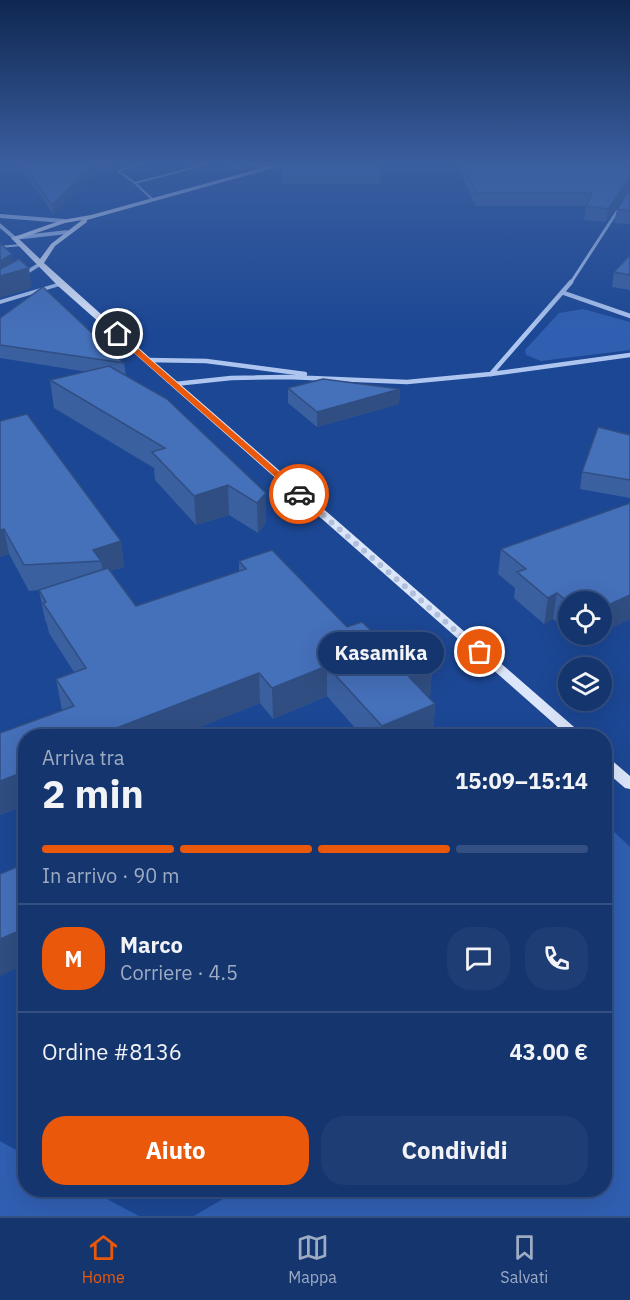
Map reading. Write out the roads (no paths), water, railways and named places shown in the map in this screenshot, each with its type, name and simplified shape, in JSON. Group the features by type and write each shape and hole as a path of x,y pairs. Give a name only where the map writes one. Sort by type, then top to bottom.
{"main road":[{"path":"64,221 14,238 61,284 567,728"},
{"path":"40,264 53,245 85,221"},
{"path":"612,769 630,784"}],"street":[{"path":"491,374 564,293 611,221"},
{"path":"0,225 14,238 68,232"},
{"path":"0,290 40,264"},
{"path":"0,302 61,284"},
{"path":"564,293 630,316"},
{"path":"175,384 215,378 326,377 405,382 491,374 630,355"},
{"path":"147,360 173,358 212,360 326,377"}],"lane":[{"path":"0,247 21,245"}],"place":[{"name":"Kasamika","path":"480,652"}]}
